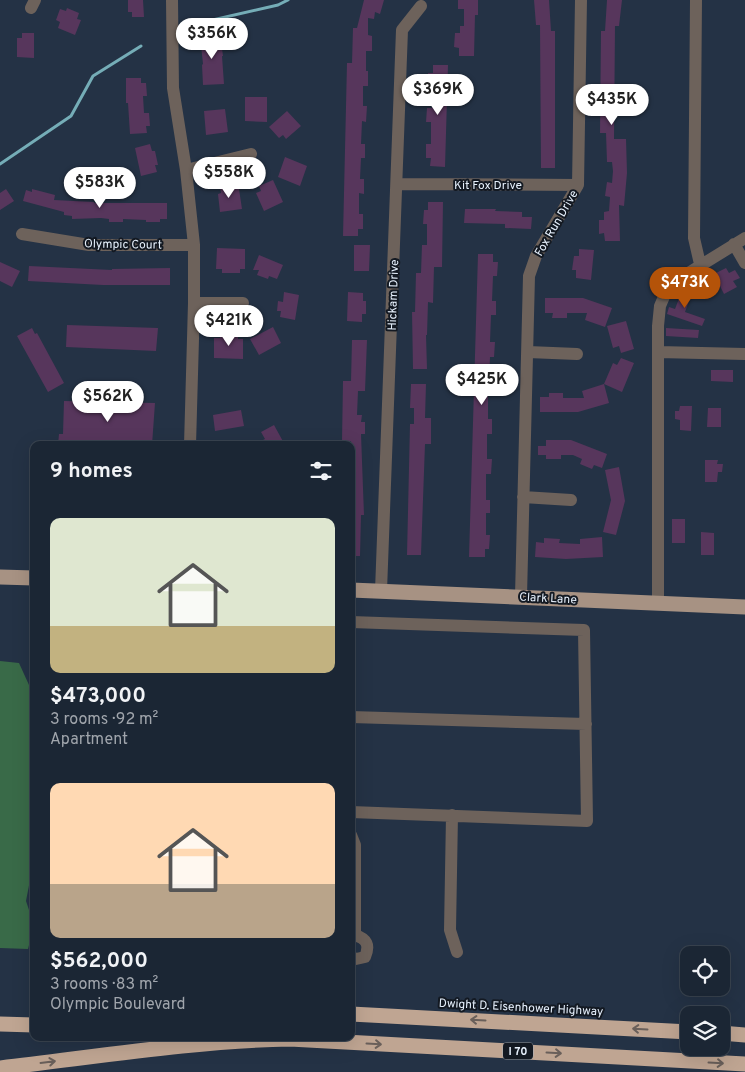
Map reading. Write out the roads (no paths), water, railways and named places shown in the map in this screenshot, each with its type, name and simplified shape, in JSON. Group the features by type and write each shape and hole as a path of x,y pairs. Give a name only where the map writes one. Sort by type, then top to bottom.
{"highway":[{"name":"Dwight D. Eisenhower Highway","path":"355,1014 680,1032"},
{"path":"0,1024 30,1025"},
{"path":"730,1034 745,1035"},
{"name":"I 70","path":"0,1068 192,1045 243,1041"},
{"name":"I 70","path":"326,1041 745,1064"}],"main road":[{"path":"0,577 30,578"},
{"name":"Clark Lane","path":"355,590 745,607"}],"street":[{"path":"172,0 174,88 186,170 194,245 190,441"},
{"name":"Fox Run Drive","path":"521,596 529,276 536,256 578,185 580,0"},
{"path":"696,0 694,238 700,264"},
{"name":"Hickam Drive","path":"381,591 398,184 402,30 421,6"},
{"path":"186,170 251,154"},
{"name":"Kit Fox Drive","path":"398,184 578,185"},
{"name":"Olympic Court","path":"22,234 89,245 194,245"},
{"path":"658,604 658,352 660,306 669,285 700,264 740,241 745,263"},
{"path":"194,303 243,303"},
{"path":"528,352 577,354"},
{"path":"658,352 745,354"},
{"path":"523,498 571,500"},
{"path":"355,622 584,630 587,820 355,812"},
{"path":"355,717 586,724"},
{"path":"452,815 450,930 457,952"},
{"path":"355,936 363,937 367,942 368,950 365,957 355,959"}],"waterway":[{"path":"195,24 278,5 288,0"},
{"path":"0,164 71,116 93,76 141,46"}]}
